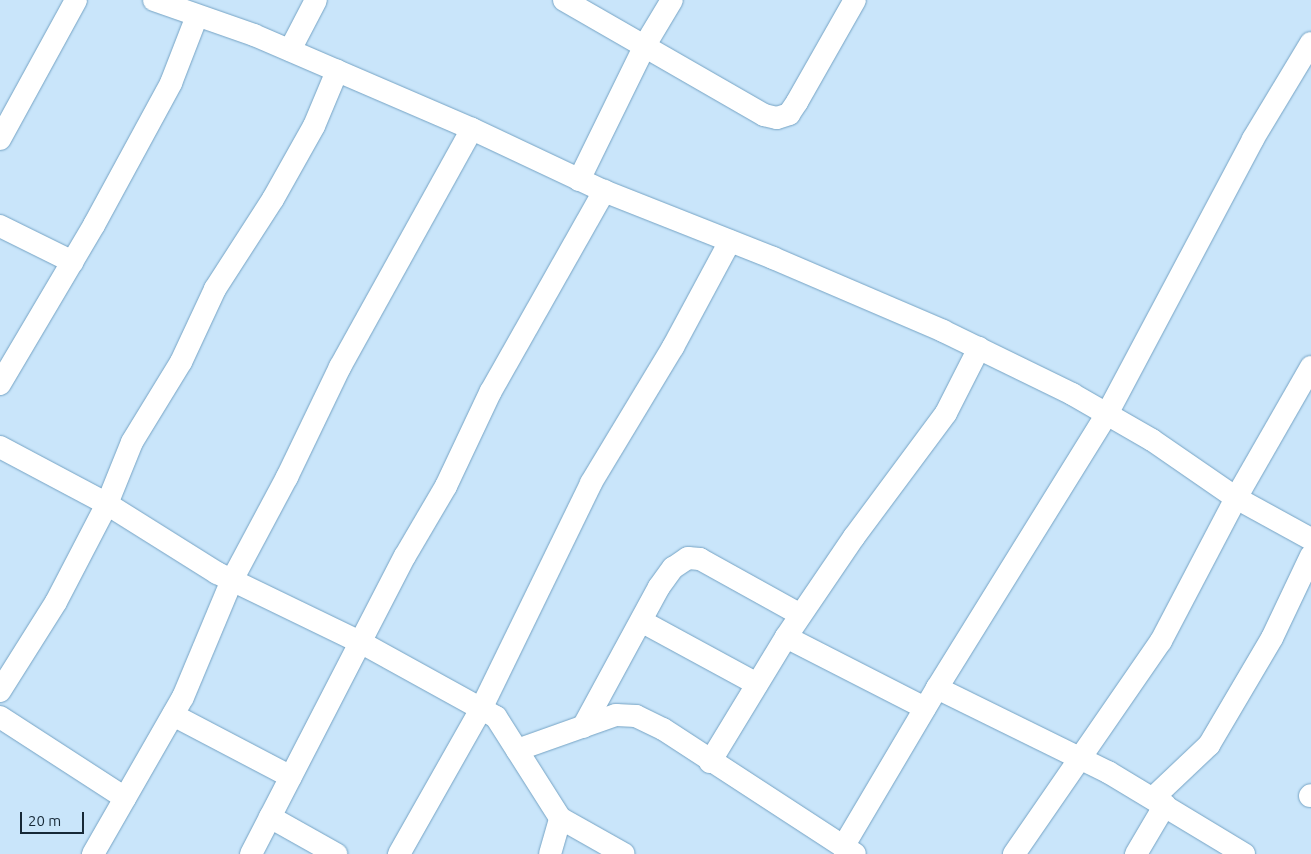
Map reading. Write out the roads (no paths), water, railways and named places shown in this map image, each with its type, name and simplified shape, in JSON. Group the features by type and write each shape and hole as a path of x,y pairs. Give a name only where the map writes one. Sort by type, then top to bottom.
{"street":[{"path":"0,139 76,0"},
{"path":"154,0 290,50 472,129 604,191 730,241 979,348 1107,414 1152,440 1236,498 1311,539"},
{"path":"290,50 316,0"},
{"path":"564,0 646,45 764,115 777,118 789,114 797,102 855,0"},
{"path":"580,180 646,45 672,0"},
{"path":"0,384 73,262 171,83 197,16"},
{"path":"517,750 616,715 636,716 663,729 710,762 849,850 936,688 1107,414 1253,139 1311,45"},
{"path":"0,691 56,602 107,504 132,442 181,362 215,288 273,199 314,126 337,71"},
{"path":"92,854 173,715 232,580 287,477 340,367 472,129"},
{"path":"251,854 360,642 446,486 492,391 604,191"},
{"path":"0,226 73,262"},
{"path":"399,854 481,709 591,483 673,347 730,241"},
{"path":"710,762 786,637 859,529 946,413 979,348"},
{"path":"1014,854 1161,640 1236,498 1311,367"},
{"path":"0,448 107,504 232,580 360,642 496,717 560,818 624,854"},
{"path":"1136,854 1159,802 1209,744 1272,638 1311,556"},
{"path":"583,727 641,621 673,568 688,558 700,559 801,615"},
{"path":"641,621 757,684"},
{"path":"786,637 925,708"},
{"path":"936,688 1080,758 1159,802 1244,854"},
{"path":"173,715 291,777"},
{"path":"0,717 125,798"},
{"path":"270,817 336,854"},
{"path":"550,854 560,818"}]}
